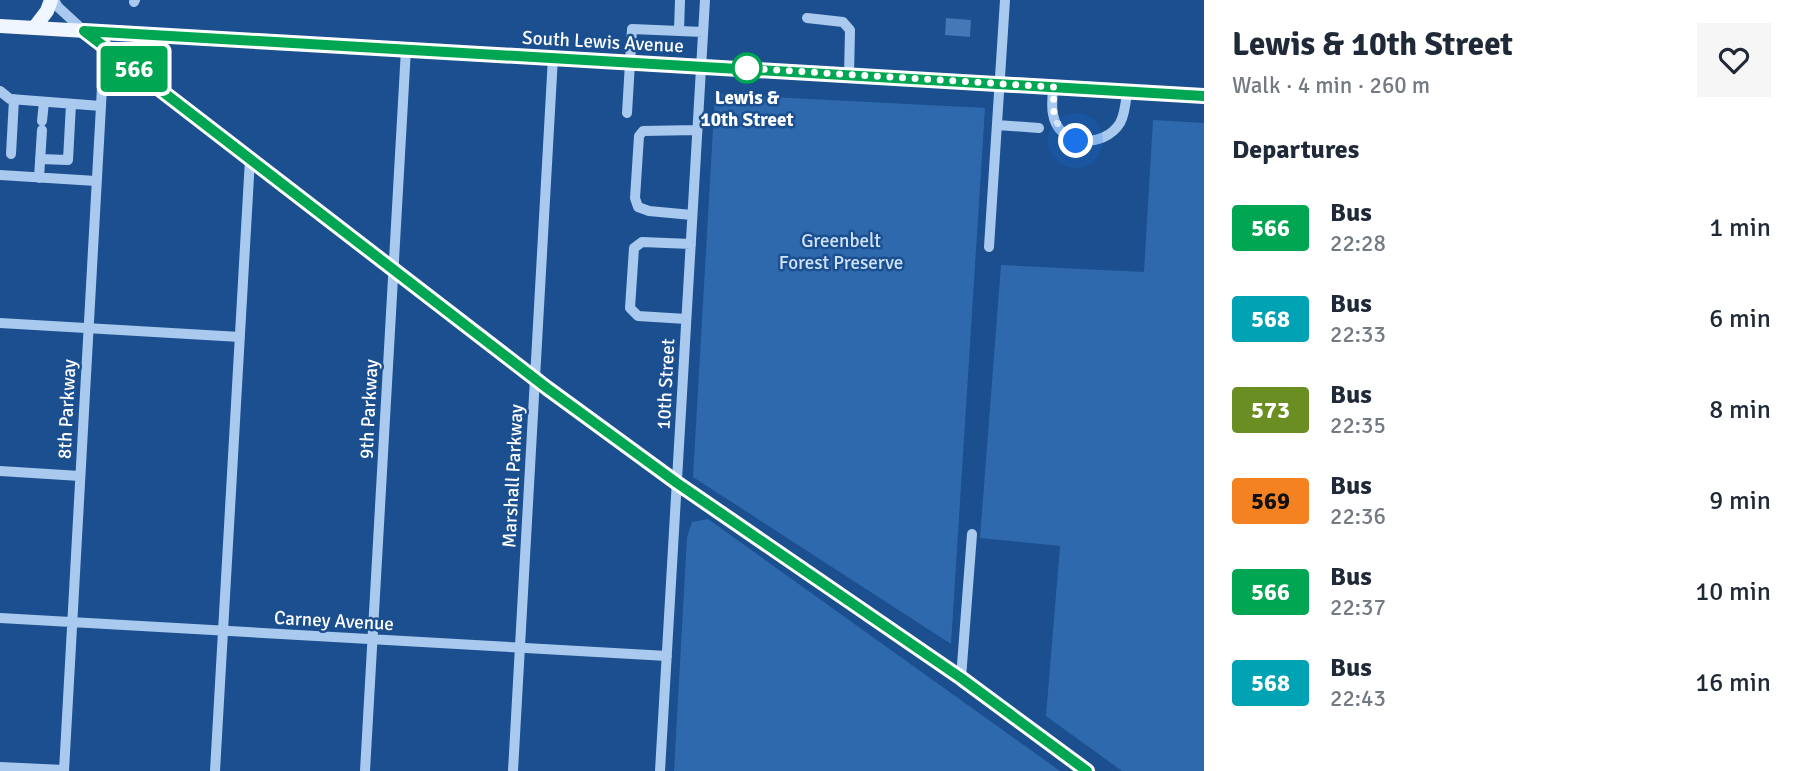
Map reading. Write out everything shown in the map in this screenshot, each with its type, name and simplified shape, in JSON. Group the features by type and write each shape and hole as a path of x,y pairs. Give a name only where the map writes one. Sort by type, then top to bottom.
{"main road":[{"path":"34,28 53,0"},
{"name":"South Lewis Avenue","path":"0,26 1204,96"}],"street":[{"path":"53,0 84,31 535,379 677,483 961,678 1087,771"},
{"path":"678,31 680,0"},
{"name":"10th Street","path":"660,771 705,0"},
{"path":"989,247 1005,0"},
{"path":"807,18 844,22 850,30 849,75"},
{"path":"627,113 632,29 703,32"},
{"name":"8th Parkway","path":"64,771 103,66 108,49"},
{"name":"9th Parkway","path":"365,771 405,49"},
{"name":"Marshall Parkway","path":"513,771 553,57"},
{"path":"1054,87 1053,115 1057,125 1076,141 1089,142 1101,140 1121,122 1127,91"},
{"path":"0,91 10,99 101,106"},
{"path":"11,154 14,99"},
{"path":"39,178 44,102"},
{"path":"40,159 68,160 72,104"},
{"path":"997,125 1039,128"},
{"path":"692,215 649,211 638,207 635,198 639,136 643,131 697,130"},
{"path":"215,771 250,159"},
{"path":"0,176 96,181"},
{"path":"686,319 638,316 633,313 634,248 642,242 691,244"},
{"path":"0,323 240,337"},
{"path":"0,471 80,476"},
{"path":"961,678 972,534"},
{"name":"Carney Avenue","path":"0,618 667,656"},
{"path":"0,767 64,771"}],"green space":[{"name":"Greenbelt Forest Preserve","path":"715,94 985,108 951,644 693,477"},
{"path":"1153,120 1204,123 1204,771 1122,771 1046,716 1060,546 980,538 1001,265 1144,272"},
{"path":"708,519 1060,771 674,771 687,537 692,522"}],"building":[{"path":"946,18 971,20 970,37 945,35"}],"bus line":[{"name":"566","path":"1087,771 961,678 677,483 547,388 84,31 1204,96"}],"place":[{"name":"Lewis & 10th Street","path":"747,68"}],"route":[{"path":"747,68 743,68 1054,87 1053,115 1057,125 1076,141"}]}
